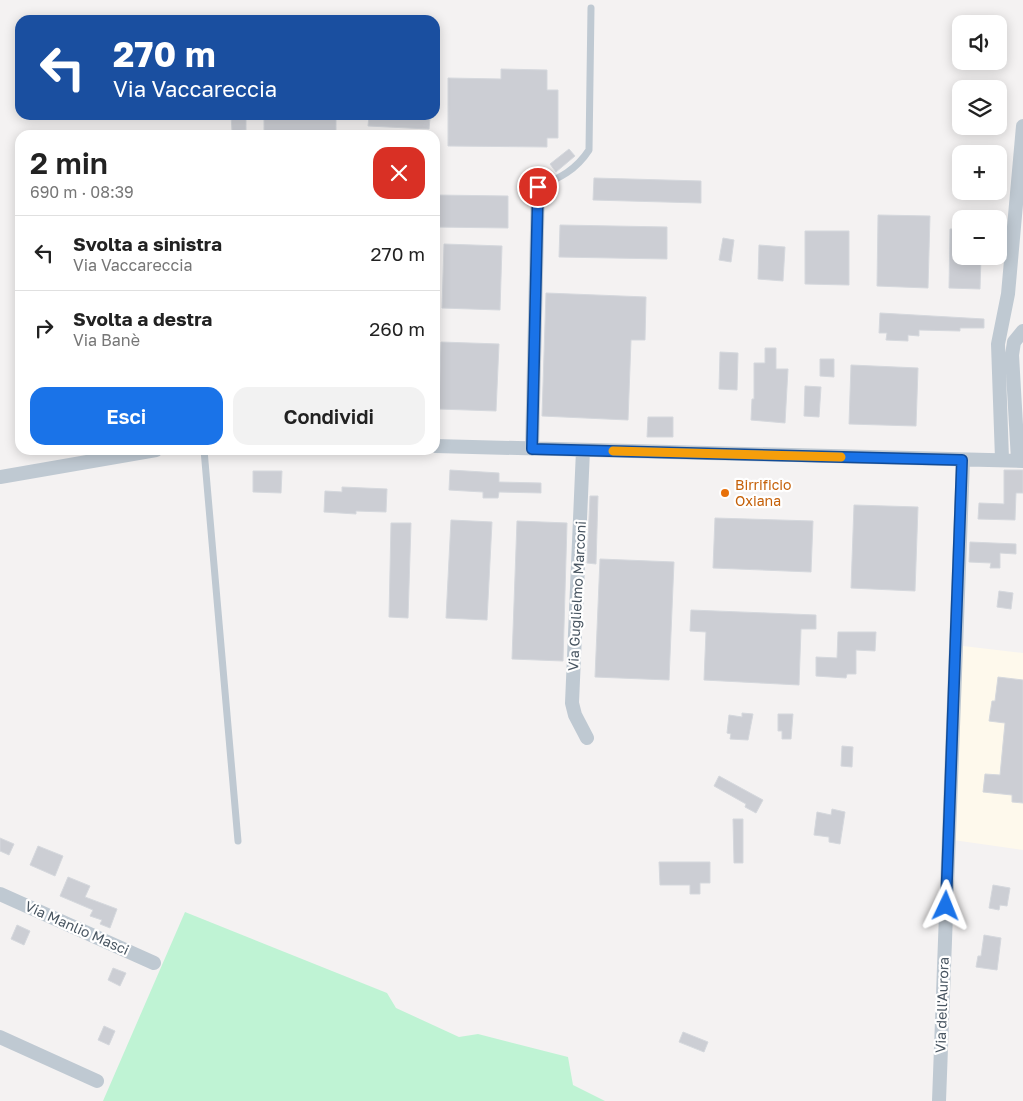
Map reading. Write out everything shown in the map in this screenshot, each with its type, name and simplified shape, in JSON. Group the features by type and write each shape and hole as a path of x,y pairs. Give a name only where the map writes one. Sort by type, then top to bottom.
{"street":[{"path":"1002,459 998,344 1007,300 1023,126"},
{"path":"532,449 538,187"},
{"path":"440,446 1021,460 1012,355 1014,342 1023,331"},
{"name":"Via Guglielmo Marconi","path":"583,450 572,703 575,715 587,738"},
{"path":"0,478 128,455"},
{"name":"Via dell'Aurora","path":"939,1101 962,460"},
{"name":"Via Manlio Masci","path":"0,894 154,963"},
{"path":"0,1037 97,1081"}],"lane":[{"path":"538,187 558,179 578,165 589,150 591,8"},
{"path":"204,455 238,840"}],"shaded area":[{"path":"963,646 1023,653 1023,850 953,840"}],"green space":[{"path":"185,912 387,993 396,1008 459,1037 478,1034 568,1057 573,1085 605,1101 103,1101"}],"building":[{"path":"501,69 547,70 547,90 558,90 558,138 547,138 547,147 448,146 448,78 501,79"},
{"path":"231,120 246,120 246,130 232,130"},
{"path":"264,120 336,120 336,130 264,130"},
{"path":"369,120 430,120 429,129 368,126"},
{"path":"569,149 575,156 556,172 550,164"},
{"path":"594,178 701,181 701,203 593,200"},
{"path":"440,195 508,196 508,228 440,227"},
{"path":"878,215 930,216 928,288 877,286"},
{"path":"560,225 667,227 667,259 559,257"},
{"path":"950,229 952,229 952,265 981,265 980,289 949,288"},
{"path":"805,231 849,231 849,285 805,284"},
{"path":"723,238 734,240 731,262 719,260"},
{"path":"444,244 502,246 500,310 442,308"},
{"path":"759,245 785,247 783,281 758,279"},
{"path":"546,293 646,297 645,340 631,340 628,420 542,416"},
{"path":"880,313 984,319 984,328 960,328 960,331 919,330 919,336 908,335 908,341 886,340 887,333 879,333"},
{"path":"441,342 499,344 496,411 440,409"},
{"path":"765,348 776,348 776,369 788,369 785,423 751,420 752,399 754,399 754,363 765,363"},
{"path":"720,352 738,353 737,390 719,389"},
{"path":"820,359 834,359 834,377 820,376"},
{"path":"851,365 918,368 916,426 849,424"},
{"path":"805,386 821,387 819,417 804,416"},
{"path":"648,417 673,417 673,437 647,437"},
{"path":"450,470 499,473 499,482 541,483 541,493 499,492 498,498 483,498 483,492 449,490"},
{"path":"1004,470 1023,470 1023,493 1016,493 1015,520 978,519 979,503 1004,504"},
{"path":"253,471 282,471 281,493 253,492"},
{"path":"342,487 387,489 386,512 356,511 356,514 324,512 325,491 342,492"},
{"path":"590,496 598,496 596,564 587,563"},
{"path":"854,505 918,507 915,591 851,588"},
{"path":"715,518 813,521 811,572 713,568"},
{"path":"451,520 492,522 487,620 446,618"},
{"path":"517,521 567,523 563,661 512,659"},
{"path":"391,523 411,523 408,618 389,617"},
{"path":"970,542 1016,544 1016,554 1000,553 1000,568 990,568 991,563 969,562"},
{"path":"600,559 674,562 669,680 595,677"},
{"path":"999,591 1013,593 1011,609 997,607"},
{"path":"691,610 816,615 816,629 801,629 799,685 704,680 706,632 690,631"},
{"path":"838,632 876,632 875,651 856,650 856,674 847,674 846,678 816,676 816,657 837,658"},
{"path":"998,677 1023,680 1023,803 1012,802 1012,795 983,792 985,774 1000,775 1005,723 989,721 992,701 995,701"},
{"path":"742,713 753,714 748,740 730,739 731,734 727,733 729,715 742,717"},
{"path":"778,714 793,714 791,739 782,739 782,731 778,731"},
{"path":"842,746 853,747 852,767 841,766"},
{"path":"719,776 763,800 756,813 745,807 746,804 714,786"},
{"path":"832,809 845,812 840,844 829,842 829,837 814,835 817,812 831,815"},
{"path":"733,819 743,819 743,863 734,863"},
{"path":"0,838 14,844 9,855 0,851"},
{"path":"38,846 63,856 55,876 30,865"},
{"path":"659,862 710,862 710,883 700,883 700,894 690,894 690,885 660,885"},
{"path":"68,877 90,886 85,897 117,909 110,928 100,924 102,920 90,916 93,910 60,896"},
{"path":"993,885 1010,888 1007,906 1000,905 999,910 989,908"},
{"path":"17,925 30,931 24,945 11,939"},
{"path":"984,935 1001,938 997,970 976,967 978,956 981,956"},
{"path":"113,968 126,973 120,986 108,980"},
{"path":"104,1026 115,1031 109,1045 98,1040"},
{"path":"683,1032 708,1042 704,1052 679,1042"}],"slow traffic":[{"path":"613,451 841,457"}],"place":[{"name":"Birrificio Oxiana","path":"725,493"}],"route":[{"path":"538,187 532,449 962,460 946,906"}]}
